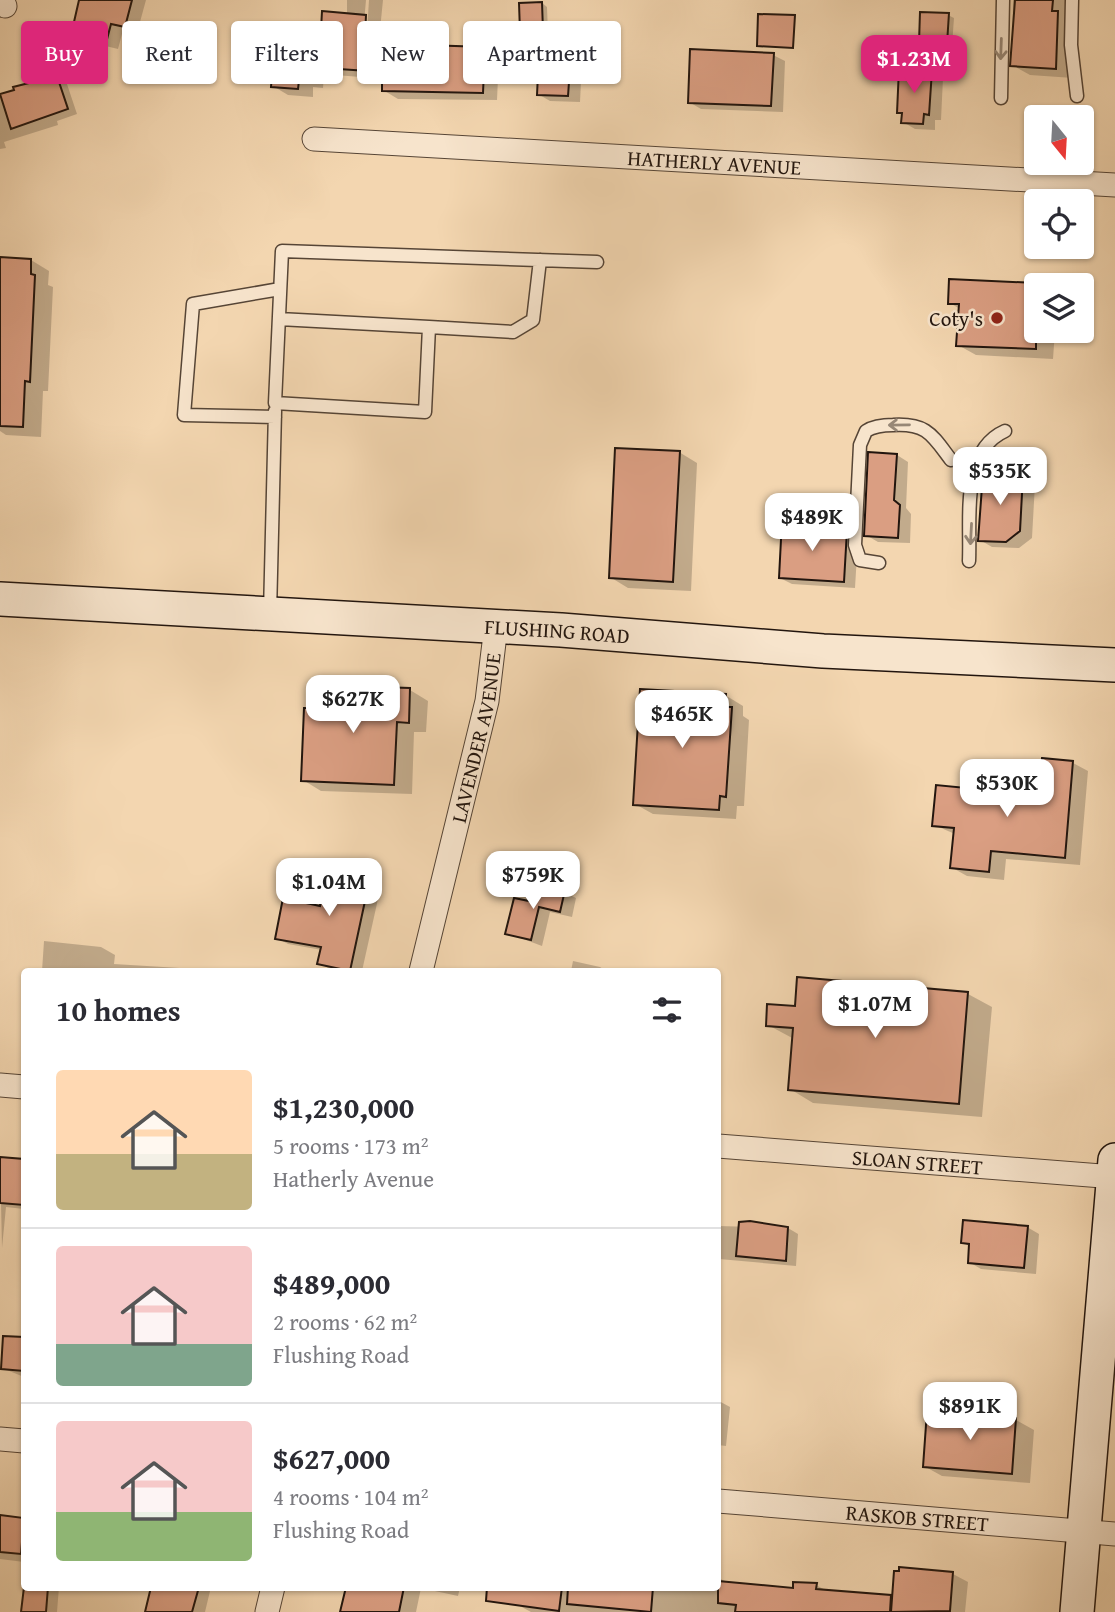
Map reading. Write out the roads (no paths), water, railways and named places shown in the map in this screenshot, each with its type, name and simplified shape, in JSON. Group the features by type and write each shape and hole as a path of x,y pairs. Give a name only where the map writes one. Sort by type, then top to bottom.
{"main road":[{"name":"FLUSHING ROAD","path":"0,599 496,626 823,651 1115,665"},
{"path":"1077,1612 1100,1532 1114,1171"}],"street":[{"name":"HATHERLY AVENUE","path":"314,139 1115,185"},
{"name":"LAVENDER AVENUE","path":"422,968 487,701 496,626"},
{"path":"0,1084 21,1087"},
{"name":"SLOAN STREET","path":"721,1146 1114,1171"},
{"path":"0,1439 21,1441"},
{"name":"RASKOB STREET","path":"721,1501 1100,1532"},
{"path":"267,1612 272,1591"}],"lane":[{"path":"1001,98 1003,0"},
{"path":"1072,0 1071,45 1077,96"},
{"path":"270,614 282,251 597,262"},
{"path":"279,318 513,332 533,320 540,260"},
{"path":"275,417 184,415 193,304 280,289"},
{"path":"275,403 425,412 429,327"},
{"path":"879,563 860,559 855,545 860,453 864,435 878,426 919,426 928,431 951,460"},
{"path":"969,561 976,462 983,447 1005,430"}],"place":[{"name":"Coty's","path":"997,318"}]}
